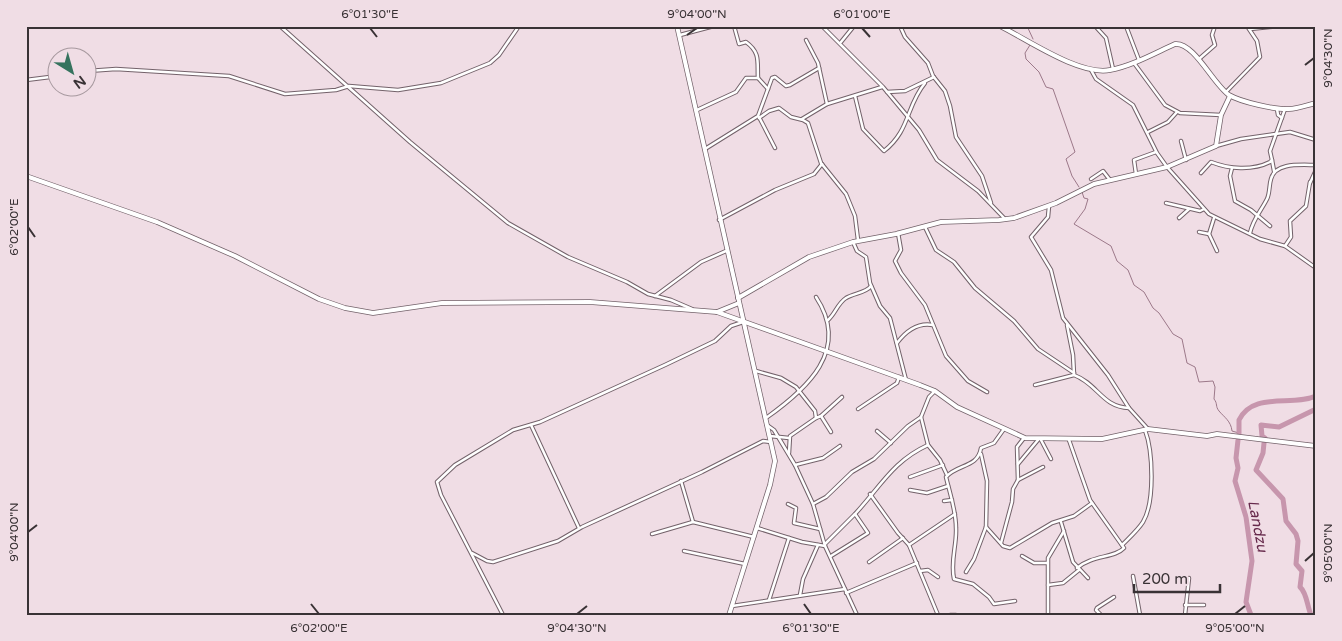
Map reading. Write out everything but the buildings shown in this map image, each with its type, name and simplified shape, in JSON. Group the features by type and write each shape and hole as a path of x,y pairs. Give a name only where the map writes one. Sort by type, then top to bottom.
{"street":[{"path":"280,26 410,142 508,222 568,257 655,296 692,309"},
{"path":"98,70 116,69 229,76 270,91 289,94 349,86 398,90 448,81 494,60 519,26"},
{"path":"677,26 726,251 756,371 770,436 774,469 729,615"},
{"path":"680,35 714,26"},
{"path":"734,26 739,44 746,42 757,52 760,62 758,78"},
{"path":"822,26 883,87 885,92 908,117 937,160 991,204 1006,219"},
{"path":"840,43 854,26"},
{"path":"900,26 905,37 928,63 934,77 945,91 956,137 982,176 991,204"},
{"path":"1000,26 1071,62 1091,70 1113,70 1179,43 1191,50 1230,96 1285,109 1316,103"},
{"path":"1095,26 1106,39 1113,70"},
{"path":"1126,26 1139,60"},
{"path":"1198,60 1215,45 1212,35 1215,26"},
{"path":"1226,92 1260,57 1256,41 1248,28 1279,26"},
{"path":"806,40 819,68 827,104"},
{"path":"1134,62 1162,102 1177,112 1221,115"},
{"path":"775,148 759,117 772,78 775,77 786,86 819,68"},
{"path":"1091,70 1096,79 1133,105 1148,132 1156,152 1166,167 1204,210 1214,218 1267,242 1285,246 1316,268"},
{"path":"26,80 48,77"},
{"path":"885,92 905,91 934,77"},
{"path":"695,111 736,92 746,78 758,78 768,89"},
{"path":"855,96 863,129 884,151 903,132 919,90 925,83"},
{"path":"800,119 827,104 883,87"},
{"path":"1216,146 1221,115 1230,96"},
{"path":"704,150 775,108 782,110 790,117 800,119 810,126 822,164 846,194 855,216 858,240"},
{"path":"1277,108 1278,115 1282,118"},
{"path":"1250,233 1256,214 1268,197 1270,180 1274,171 1270,151 1285,109"},
{"path":"1148,132 1168,122 1177,112"},
{"path":"738,298 809,257 858,240 950,221 1006,219 1049,206 1076,195 1087,187 1166,167 1216,146 1290,132 1316,140"},
{"path":"1181,141 1186,160"},
{"path":"1136,174 1134,160 1156,152"},
{"path":"1201,173 1211,162 1232,168 1265,164 1272,160"},
{"path":"719,220 775,190 814,174 822,164"},
{"path":"1274,171 1281,167 1316,165"},
{"path":"1232,168 1230,172 1233,198 1270,226"},
{"path":"1285,246 1291,237 1290,222 1306,206 1310,183 1316,170"},
{"path":"1091,179 1103,171 1107,173 1110,180"},
{"path":"26,176 157,222 235,256 319,299 367,312 442,304 496,301 590,302 718,312 935,391 957,407 1024,438 1040,440 1102,439 1147,429 1203,436 1216,434 1316,446"},
{"path":"1166,203 1189,209 1204,210"},
{"path":"1049,206 1048,217 1031,237 1051,270 1066,323 1073,355 1074,374"},
{"path":"1179,218 1189,209"},
{"path":"1214,218 1209,234 1217,250"},
{"path":"924,225 936,250 954,262 975,288 1014,321 1038,349 1089,382 1112,406 1129,408"},
{"path":"1199,232 1209,234"},
{"path":"898,233 901,250 895,261 901,273 925,305 946,356 968,381 987,392"},
{"path":"853,242 857,251 866,257 871,286 880,306 890,318 906,380"},
{"path":"655,296 701,262 726,251"},
{"path":"828,320 841,302 854,294 868,290 871,286"},
{"path":"766,418 799,392 816,372 827,352 828,320 816,297"},
{"path":"718,312 739,303"},
{"path":"503,615 441,495 437,482 455,465 513,430 531,425 665,365 714,341 731,326 745,322"},
{"path":"1066,323 1108,376 1129,408 1147,429 1153,464 1146,516 1140,526 1122,545"},
{"path":"897,343 912,328 922,324 933,325"},
{"path":"756,371 785,380 796,387 815,411 816,418"},
{"path":"1034,386 1074,374"},
{"path":"858,409 898,382 899,377"},
{"path":"935,391 929,397 922,417 928,445 943,465 947,475 955,514 956,530 952,561 954,579 973,584 989,597 994,604 1014,601"},
{"path":"770,436 789,438 821,416 842,398"},
{"path":"821,416 831,432"},
{"path":"813,504 826,496 852,472 874,459 908,426 922,417"},
{"path":"531,425 579,528"},
{"path":"767,425 773,428 789,453 813,504 825,545 857,615"},
{"path":"966,572 974,558 986,527 987,482 981,448 994,443 1004,429"},
{"path":"877,431 890,443"},
{"path":"789,438 789,453"},
{"path":"1001,543 1012,502 1013,489 1018,480 1017,447 1024,438"},
{"path":"1040,440 1051,459"},
{"path":"1018,464 1040,440"},
{"path":"1048,585 1063,583 1078,569 1096,558 1123,550 1122,545 1092,503 1069,440"},
{"path":"470,552 486,561 493,562 558,541 579,528 763,441 771,442"},
{"path":"757,528 789,538 825,545 855,514 897,464 911,452 928,445"},
{"path":"795,466 824,458 840,446"},
{"path":"947,475 974,462 981,454"},
{"path":"910,477 943,465"},
{"path":"1018,480 1043,467"},
{"path":"681,481 693,522"},
{"path":"910,490 927,493 948,486"},
{"path":"870,494 909,545 938,615"},
{"path":"944,501 952,500"},
{"path":"986,527 1007,548 1013,547 1052,523 1061,522 1082,512 1092,503"},
{"path":"788,504 796,508 794,523 820,529"},
{"path":"831,556 868,533 855,514"},
{"path":"909,545 955,514"},
{"path":"652,534 693,522 754,537"},
{"path":"1061,522 1073,562 1088,578"},
{"path":"1048,615 1047,563 1064,531"},
{"path":"769,600 789,538"},
{"path":"869,562 903,538"},
{"path":"800,595 803,579 818,545"},
{"path":"684,551 745,564"},
{"path":"1022,556 1034,563 1047,563"},
{"path":"731,606 800,595 858,589 917,563"},
{"path":"920,571 928,570 938,577"},
{"path":"1133,576 1140,615"},
{"path":"1185,615 1189,578"},
{"path":"1101,615 1096,610 1097,608 1114,597"},
{"path":"1185,605 1204,605"},
{"path":"950,615 956,615"}],"waterway":[{"path":"1027,26 1033,39"},
{"path":"1030,45 1025,53 1026,59 1039,72 1046,87 1053,89 1075,152 1066,159 1072,176 1079,187"},
{"path":"1082,192 1084,198 1088,199 1085,209 1074,224 1111,246 1117,261 1128,270 1134,285 1144,292 1153,308 1159,313 1173,334 1182,339 1187,363 1195,367 1199,382 1213,381 1215,387 1214,399 1218,409 1229,422 1232,431 1239,433"},
{"name":"Landzu","path":"1239,433 1239,420 1245,411 1254,406 1274,401 1306,399 1316,396"},
{"name":"Landzu","path":"1265,438 1262,436 1261,425 1279,427 1316,409"},
{"name":"Landzu","path":"1238,440 1236,458 1238,468 1235,481 1246,517 1252,561 1246,602 1251,615"},
{"name":"Landzu","path":"1264,443 1263,453 1256,470 1283,499 1286,521 1296,534 1298,541 1296,564 1302,571 1300,587 1306,596 1311,615"}]}
